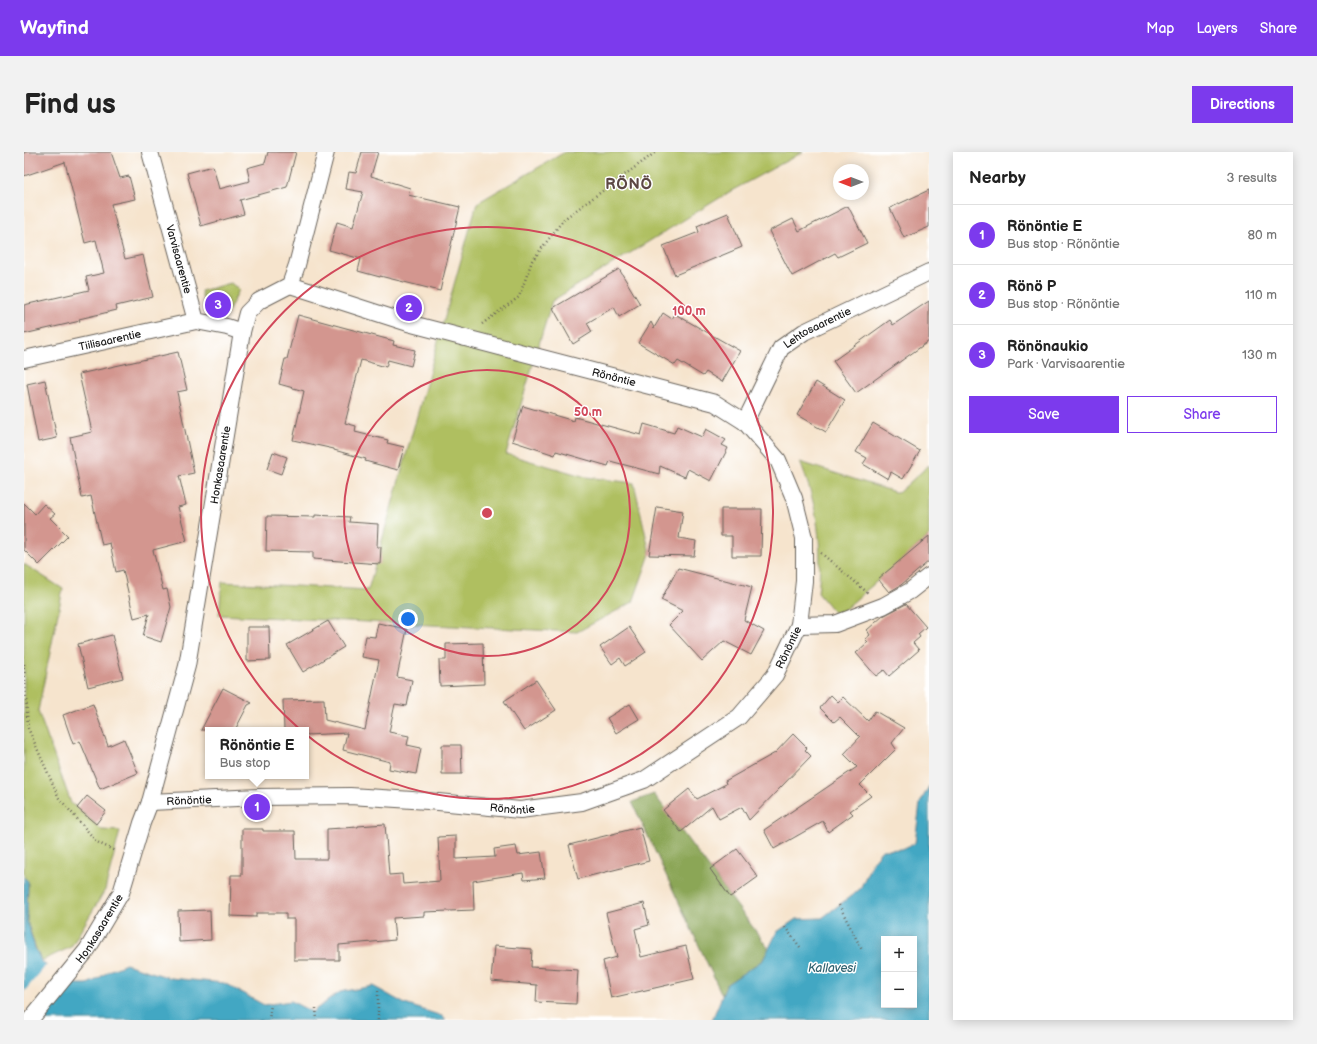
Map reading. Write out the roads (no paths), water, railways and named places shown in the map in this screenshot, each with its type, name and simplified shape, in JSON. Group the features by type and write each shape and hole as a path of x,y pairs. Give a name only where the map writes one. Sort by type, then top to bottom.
{"street":[{"name":"Varvisaarentie","path":"150,152 196,321"},
{"path":"290,285 297,265 326,152"},
{"name":"Lehtosaarentie","path":"745,422 781,348 804,332 929,272"},
{"name":"Honkasaarentie","path":"30,1020 87,950 121,893 142,823 150,802 187,666 242,332 247,313 259,301 290,285"},
{"name":"Rönöntie","path":"150,802 259,797 350,796 428,801 520,810 582,802 644,780 739,717 775,675 799,625 804,581 804,538 794,498 778,460 745,422 715,403 408,324 290,285"},
{"path":"196,321 227,327 242,332"},
{"name":"Tiilisaarentie","path":"24,359 196,321"},
{"path":"799,625 835,624 883,606 910,592 929,576"}],"water":[{"name":"Kallavesi","path":"929,786 929,1020 712,1020 727,984 763,960 777,932 796,919 822,918 860,889 873,861 882,850 902,849 915,843 920,803"},
{"path":"24,877 28,881 27,921 35,948 41,961 77,984 87,984 109,971 126,964 170,978 224,983 264,1005 291,1001 312,1012 340,992 373,986 405,1004 442,1016 446,1020 24,1020"}],"place":[{"name":"Rönönaukio","path":"218,305"},
{"name":"Rönö P","path":"409,308"},
{"name":"Rönöntie E","path":"257,807"}],"district":[{"name":"RÖNÖ","path":"629,184"}]}
